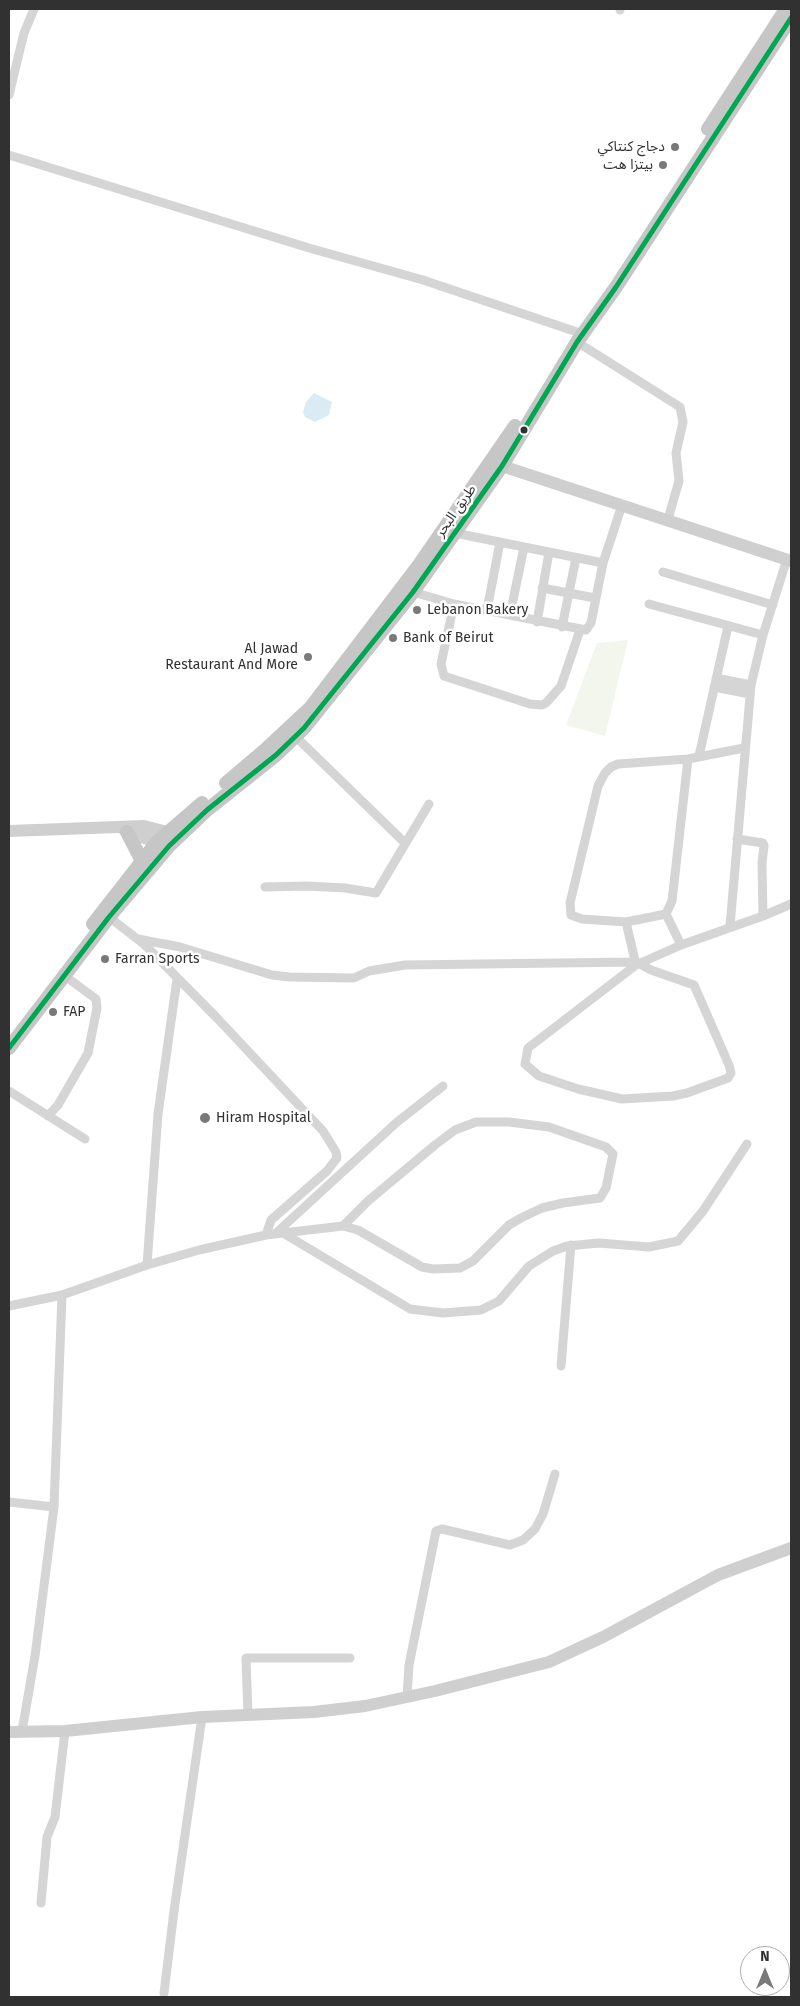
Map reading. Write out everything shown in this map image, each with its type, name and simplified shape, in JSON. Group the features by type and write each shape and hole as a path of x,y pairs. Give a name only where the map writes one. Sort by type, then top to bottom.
{"highway":[{"name":"طريق البحر","path":"9,1048 168,839 276,756 296,736 327,701 413,592 455,533 640,237 744,82 778,28 786,9"},
{"name":"طريق البحر","path":"778,28 791,18"},
{"name":"طريق البحر","path":"9,1033 142,861 311,707 497,463"},
{"path":"124,830 142,861"}],"main road":[{"path":"497,463 789,560"},
{"path":"9,831 124,830 144,826 168,839"},
{"path":"9,1732 65,1731 202,1717 338,1709 407,1697 549,1662 603,1638 718,1575 791,1548"}],"street":[{"path":"9,95 24,33 34,9"},
{"path":"9,155 309,248 423,280 577,337 680,407 683,422 676,453 679,481 668,519"},
{"path":"413,592 454,604 537,622 580,630 589,628 603,564 622,505"},
{"path":"455,533 603,564"},
{"path":"487,610 500,542"},
{"path":"510,615 524,547"},
{"path":"537,622 549,552"},
{"path":"562,627 576,558"},
{"path":"730,926 744,748 751,690 763,635 789,560"},
{"path":"664,572 773,605"},
{"path":"542,588 595,598"},
{"path":"454,604 441,664 444,676 530,704 542,705 561,686 580,630"},
{"path":"649,604 763,635"},
{"path":"699,756 728,626"},
{"path":"715,682 751,690"},
{"path":"296,736 404,842"},
{"path":"666,914 626,922 574,917 570,909 598,786 605,773 611,767 618,764 688,759 744,748"},
{"path":"666,914 672,901 688,759"},
{"path":"266,887 307,886 376,893 404,842 429,804"},
{"path":"737,839 763,843 763,916"},
{"path":"138,940 180,947 272,975 289,977 354,978 369,970 406,965 637,964 694,985 726,1056 730,1070 728,1078 687,1093 622,1099 578,1090 539,1076 525,1064 528,1048 637,964 681,945 791,904"},
{"path":"666,914 681,945"},
{"path":"109,918 138,940 217,1018 323,1131 336,1152 337,1158 327,1171 271,1220 275,1234 410,1310 444,1313 474,1312 489,1307 499,1301 529,1266 553,1251 571,1246 599,1243 649,1247 678,1240 703,1211 747,1144"},
{"path":"626,922 637,964"},
{"path":"48,1116 58,1104 88,1053 97,1008 96,999 65,976"},
{"path":"147,1265 158,1114 177,979"},
{"path":"275,1234 396,1123 443,1086"},
{"path":"9,1091 84,1139"},
{"path":"9,1306 62,1295 147,1265 199,1250 275,1234 342,1226 358,1230 422,1267 433,1269 460,1268 473,1261 509,1225 521,1218 542,1208 563,1202 600,1198 606,1188 613,1154 606,1147 549,1127 489,1120 465,1125 434,1145 368,1201 342,1226"},
{"path":"561,1366 571,1246"},
{"path":"22,1732 37,1646 54,1507 62,1295"},
{"path":"407,1697 409,1665 436,1531 442,1530 510,1545 523,1540 535,1529 543,1514 554,1474"},
{"path":"9,1502 54,1507"},
{"path":"248,1715 246,1658 350,1658"},
{"path":"164,1992 202,1717"},
{"path":"41,1903 47,1837 55,1817 65,1731"}],"shaded area":[{"path":"314,393 332,402 329,415 315,422 305,417 303,412 306,402"},
{"path":"628,640 605,736 566,725 597,643"}],"transit line":[{"path":"9,1048 109,917 169,846 207,810 276,755 304,728 413,592 502,466 577,342 616,287 791,18"}],"place":[{"name":"دجاج كنتاكي","path":"675,147"},
{"name":"بيتزا هت","path":"663,165"},
{"name":"Lebanon Bakery","path":"417,610"},
{"name":"Bank of Beirut","path":"393,638"},
{"name":"Al Jawad Restaurant And More","path":"308,657"},
{"name":"Farran Sports","path":"105,959"},
{"name":"FAP","path":"53,1012"},
{"name":"Hiram Hospital","path":"205,1118"}]}
